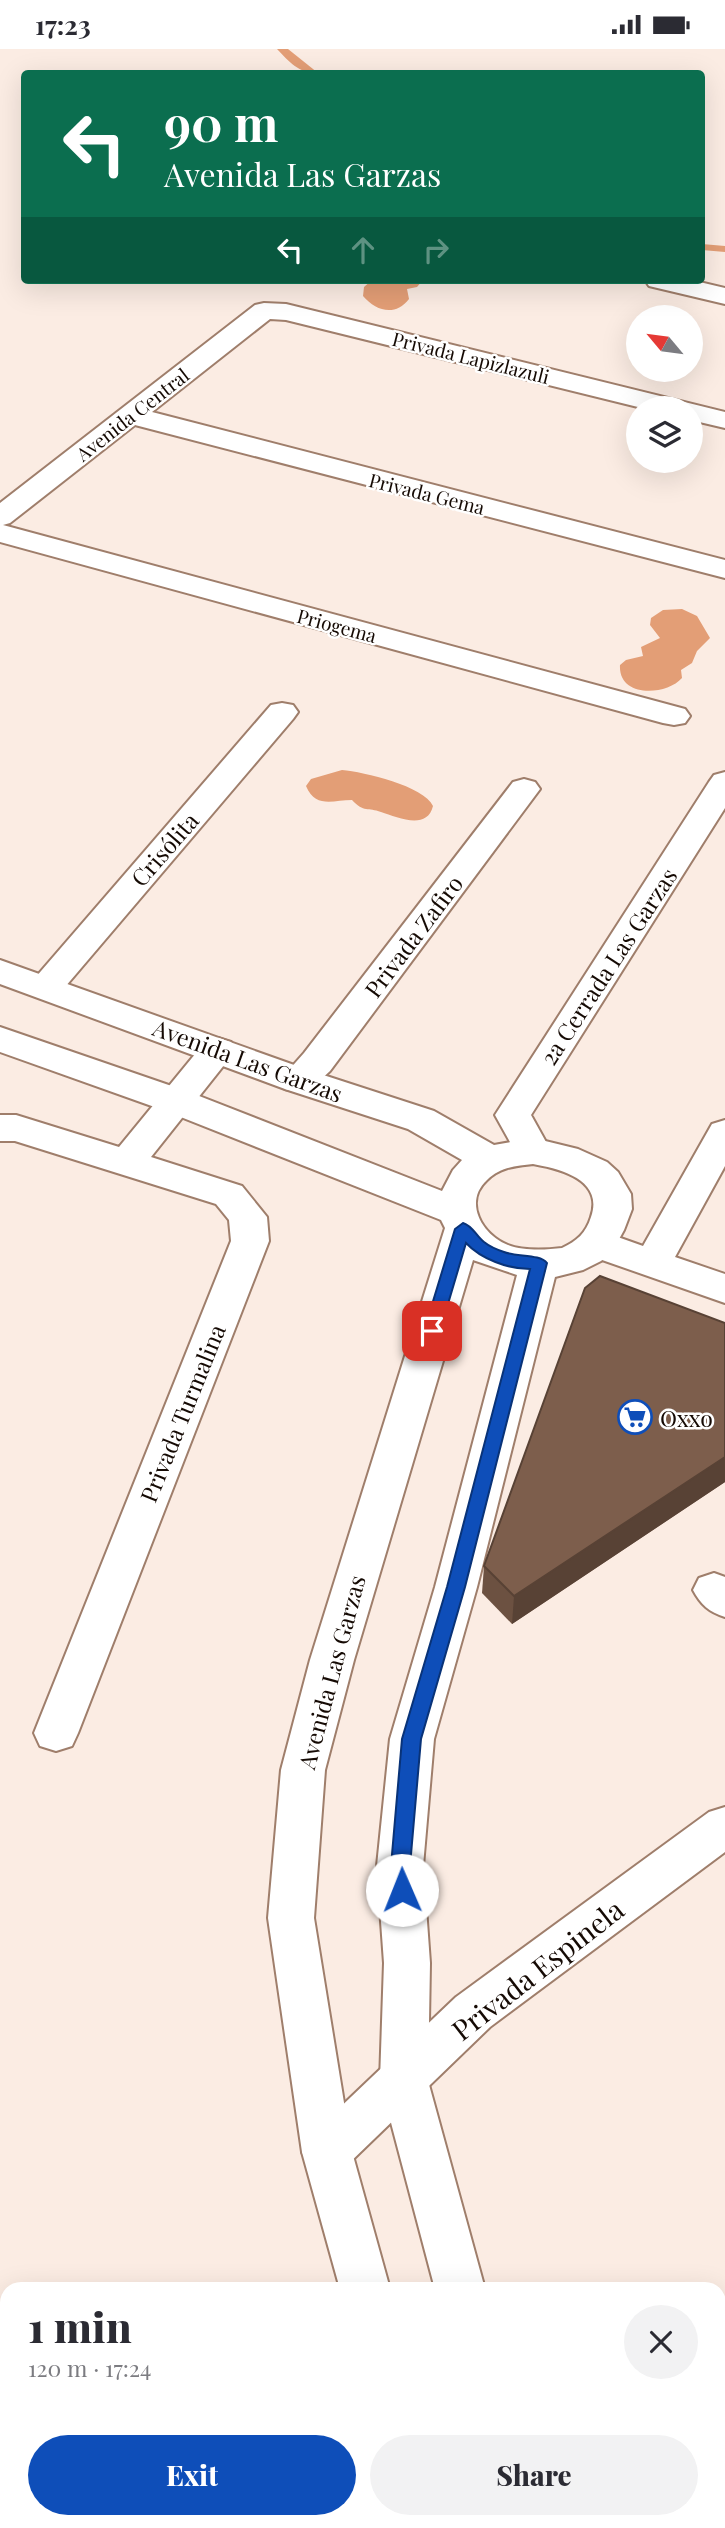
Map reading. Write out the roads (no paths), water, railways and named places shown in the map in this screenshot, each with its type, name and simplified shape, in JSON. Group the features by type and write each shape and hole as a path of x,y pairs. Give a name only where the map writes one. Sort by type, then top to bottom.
{"street":[{"path":"675,284 725,296"},
{"name":"Privada Lapizlazuli","path":"264,311 286,312 627,396"},
{"name":"Avenida Central","path":"0,517 264,311"},
{"path":"703,414 725,420"},
{"name":"Privada Gema","path":"130,415 725,569"},
{"name":"Priogema","path":"0,533 674,716"},
{"name":"Crisólita","path":"47,986 282,712"},
{"name":"2a Cerrada Las Garzas","path":"533,1150 513,1115 725,782"},
{"name":"Privada Zafiro","path":"298,1080 317,1062 524,789"},
{"name":"Avenida Las Garzas","path":"0,971 298,1080 421,1120 491,1160"},
{"path":"0,1039 176,1101 459,1220 478,1246 500,1257 525,1264 572,1262 598,1244 725,1289"},
{"path":"128,1161 218,1050"},
{"name":"Privada Turmalina","path":"0,1128 16,1128 128,1161 229,1195 248,1217 250,1241 56,1733"},
{"path":"653,1262 725,1133"},
{"name":"Avenida Las Garzas","path":"363,2282 327,2152 291,1918 303,1770 459,1220 458,1192 469,1175 491,1160 508,1154 533,1150 558,1154 581,1162 599,1175 611,1192 615,1211 598,1244"},
{"path":"458,2282 404,2081 407,1963 400,1866 412,1739 456,1587 539,1263"},
{"name":"Privada Espinela","path":"327,2152 474,2012 725,1825"}],"waterway":[{"path":"282,49 308,70"},
{"path":"705,247 725,249"}],"place":[{"name":"Oxxo","path":"635,1417"}]}
